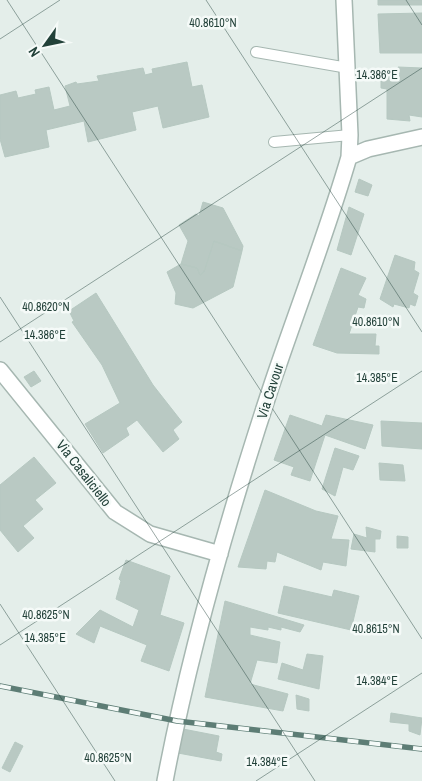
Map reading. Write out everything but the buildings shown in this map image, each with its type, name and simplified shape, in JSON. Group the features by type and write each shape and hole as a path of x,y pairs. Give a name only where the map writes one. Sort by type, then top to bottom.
{"street":[{"name":"Via Cavour","path":"165,781 177,721 220,554 271,389 349,157 348,68 344,0"},
{"path":"349,157 368,149 422,137"},
{"name":"Via Casaliciello","path":"0,370 41,418 115,512 150,534 220,554"}],"lane":[{"path":"256,52 348,68"},
{"path":"274,142 350,135"}],"railway":[{"path":"0,686 177,721 422,749"}]}
